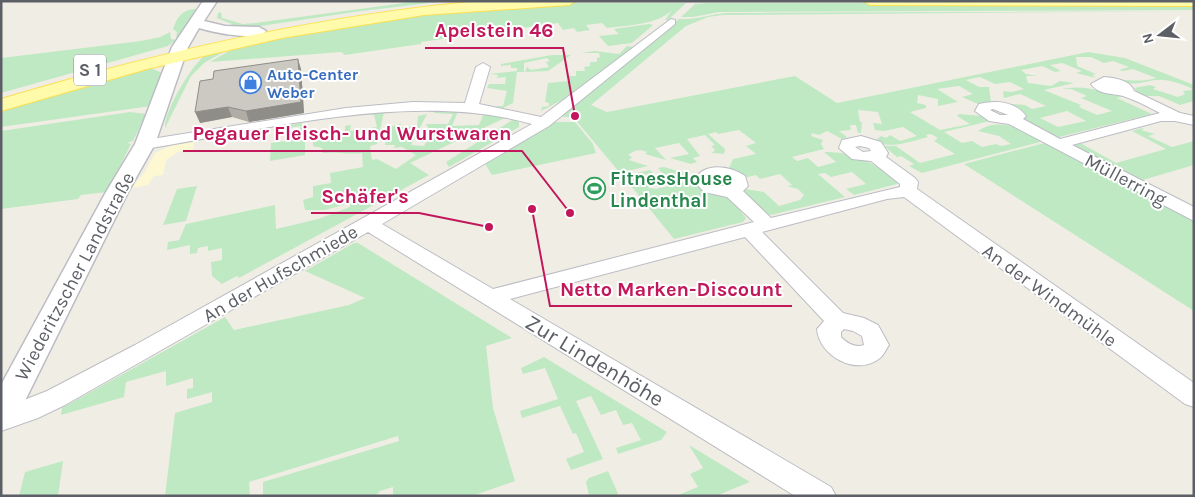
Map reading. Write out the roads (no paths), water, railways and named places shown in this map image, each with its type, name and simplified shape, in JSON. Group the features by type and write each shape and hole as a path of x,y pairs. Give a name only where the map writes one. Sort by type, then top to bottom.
{"main road":[{"name":"S 1","path":"1,97 80,72 259,31 355,14 472,1"},
{"name":"S 1","path":"1,105 188,48 411,11 569,1"},
{"path":"870,1 1194,2"}],"street":[{"name":"Wiederitzscher Landstraße","path":"2,415 117,192 160,121 176,86 188,48 209,3"},
{"name":"Wiederitzscher Landstraße","path":"147,140 170,73 203,25 209,3"},
{"name":"An der Hufschmiede","path":"2,415 29,411 56,398 368,224 544,123 671,22"},
{"path":"203,25 225,30 259,31"},
{"path":"471,108 483,66"},
{"path":"118,70 156,68 170,73"},
{"name":"Müllerring","path":"1124,92 1162,108 1175,116 1194,121"},
{"path":"147,140 359,111 409,107 471,108 512,113 544,123"},
{"name":"Müllerring","path":"1058,144 1161,117 1175,116"},
{"name":"Müllerring","path":"1013,120 1194,215"},
{"name":"An der Windmühle","path":"874,156 909,182 908,191 1194,397"},
{"path":"732,190 758,227 838,322"},
{"path":"489,297 886,194 908,191"},
{"name":"Zur Lindenhöhe","path":"368,224 821,496"}],"place":[{"name":"Auto-Center Weber","path":"251,83"},
{"name":"Apelstein 46","path":"575,116"},
{"name":"FitnessHouse Lindenthal","path":"594,189"},
{"name":"Netto Marken-Discount","path":"532,209"},
{"name":"Pegauer Fleisch- und Wurstwaren","path":"570,213"},
{"name":"Schäfer's","path":"489,227"}]}
